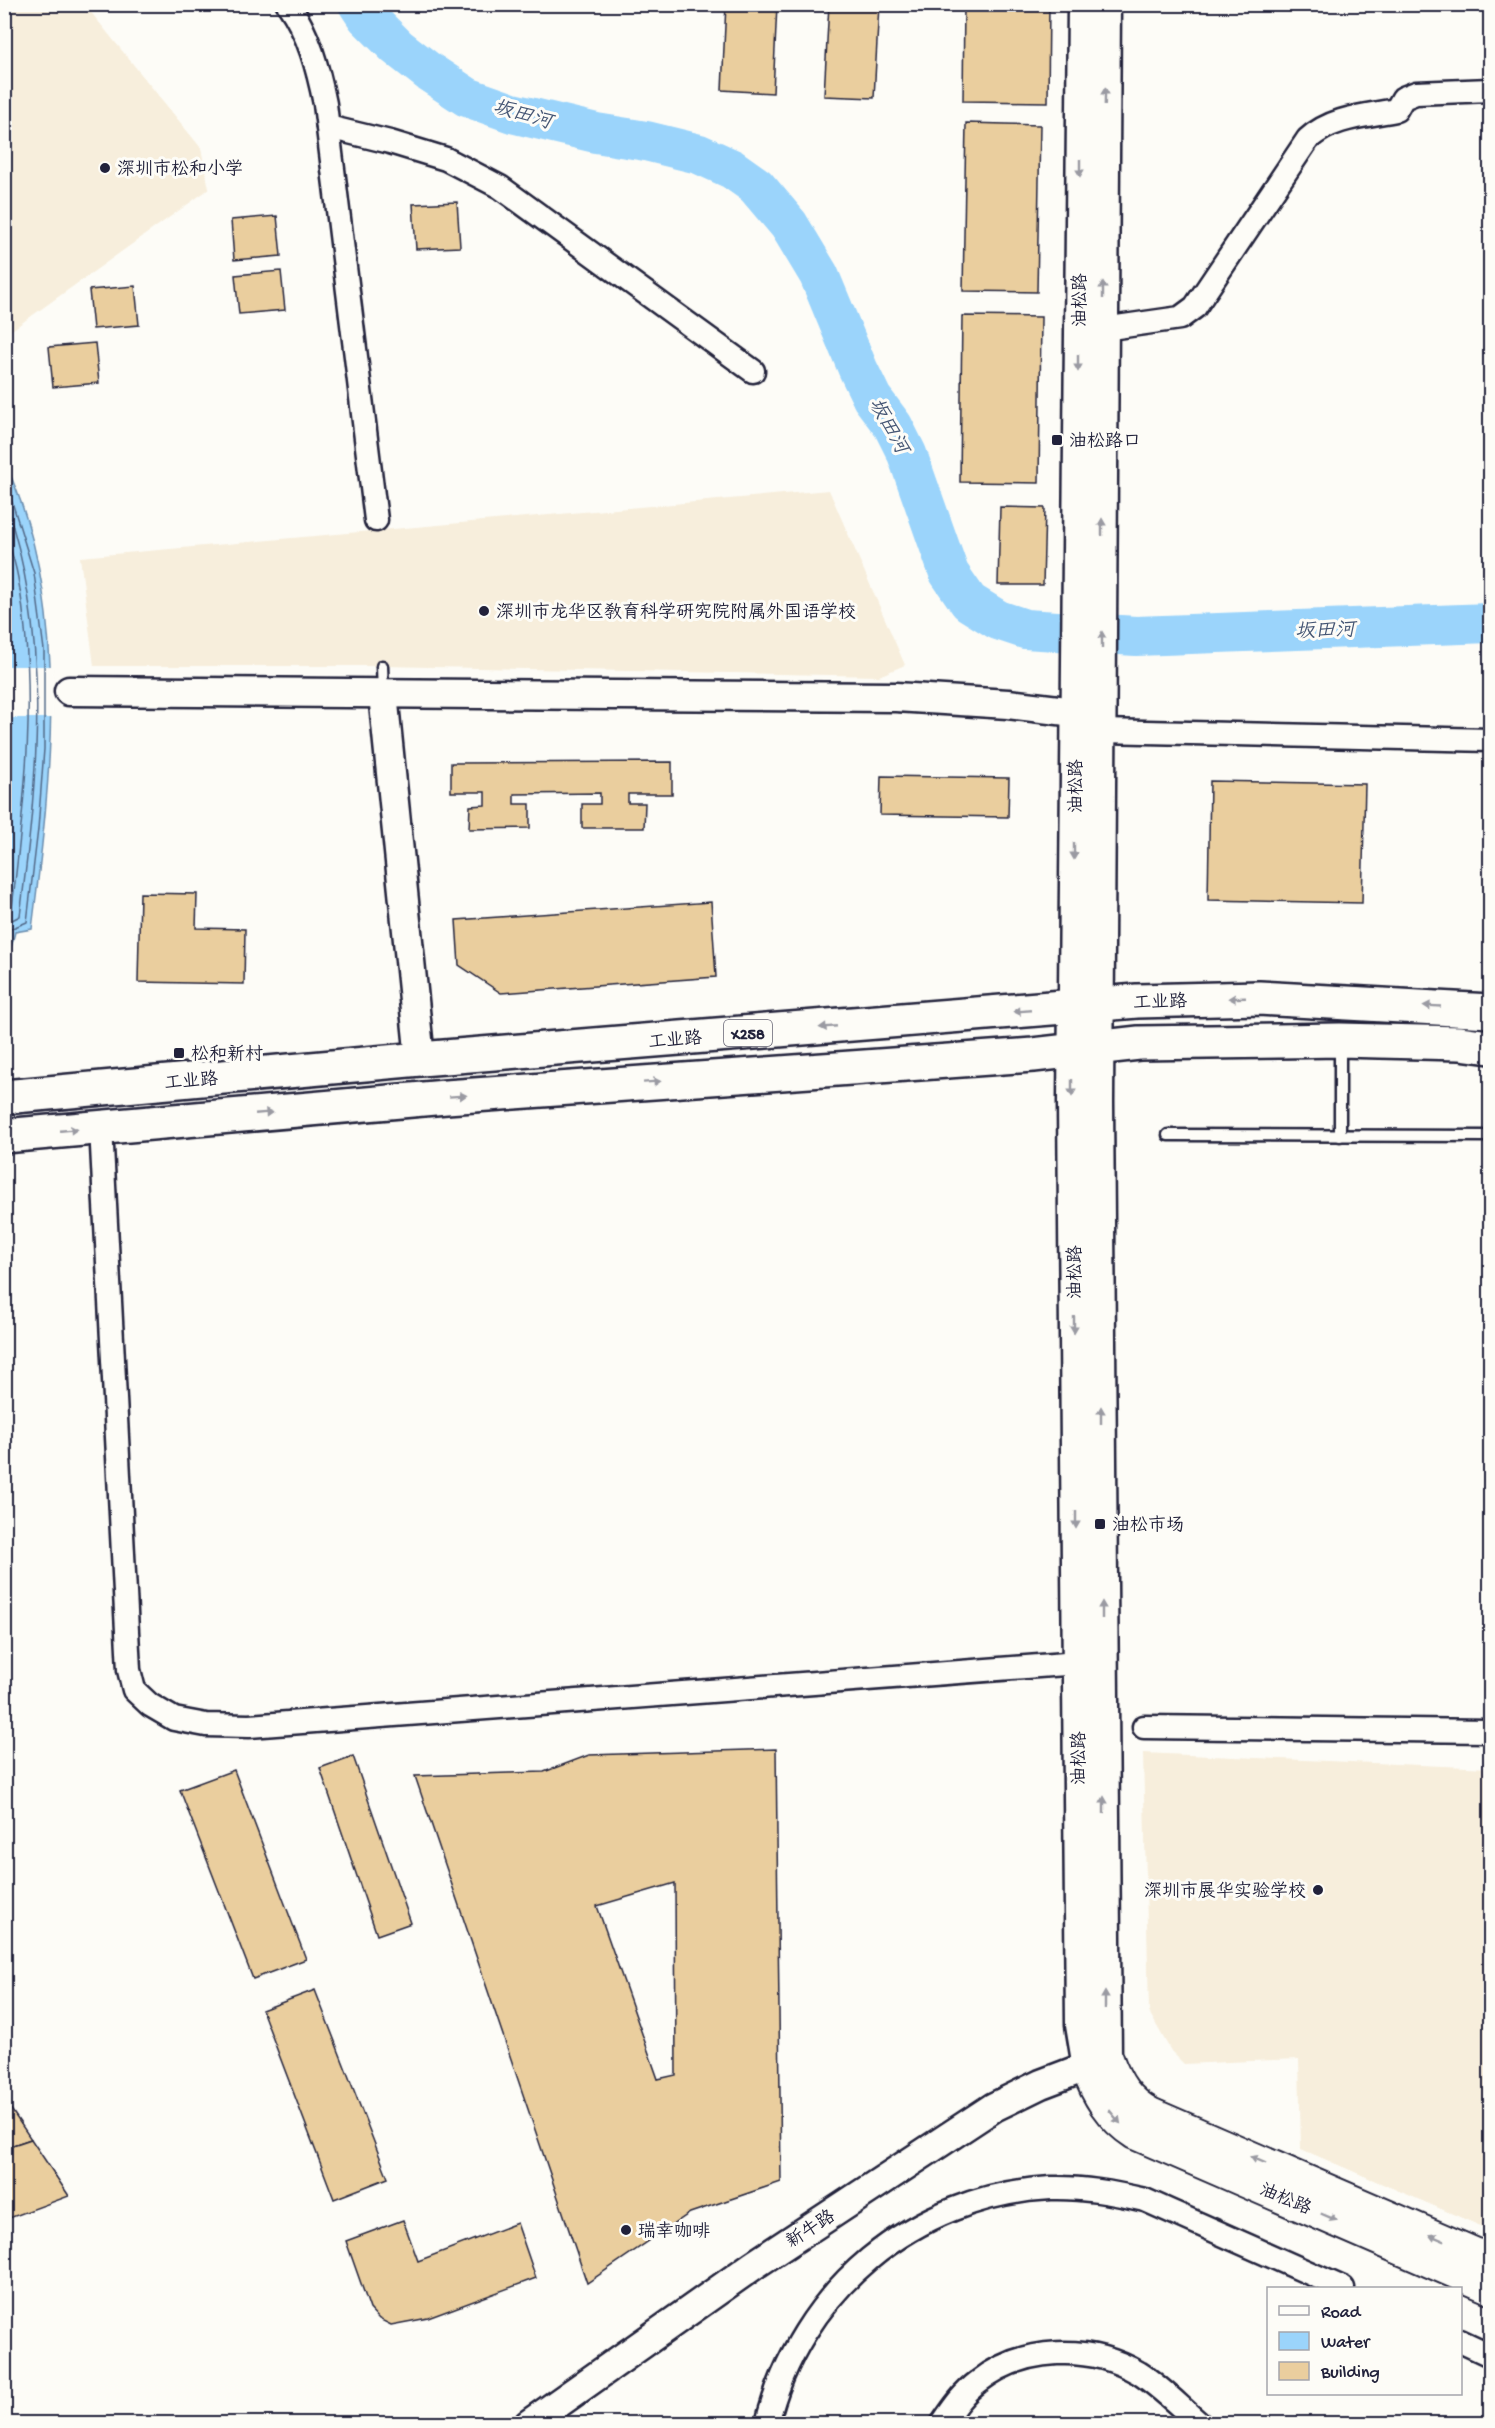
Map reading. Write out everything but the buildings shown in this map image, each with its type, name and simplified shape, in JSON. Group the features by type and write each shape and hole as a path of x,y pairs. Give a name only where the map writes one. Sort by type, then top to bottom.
{"main road":[{"name":"工业路","path":"6,1097 420,1059 1137,1001 1259,998 1491,1011"},
{"path":"8,1135 446,1097 1033,1055 1139,1043 1340,1041 1460,1043 1491,1047"},
{"name":"油松路","path":"1097,2063 1113,2075 1123,2093 1144,2110 1491,2261"},
{"name":"油松路","path":"1097,2063 1099,2096 1122,2125 1135,2133 1491,2287"}],"street":[{"path":"288,4 299,20 320,78 376,520"},
{"name":"油松路","path":"1082,4 1089,585"},
{"name":"油松路","path":"1097,2063 1080,2025 1090,1663 1084,698 1103,329 1106,4"},
{"path":"1103,329 1180,318 1187,315 1195,307 1308,139 1318,130 1333,122 1396,110 1403,99 1416,93 1491,90"},
{"path":"328,127 446,159 500,187 753,371"},
{"path":"382,680 420,1059"},
{"path":"69,691 382,680 896,697 1008,704 1084,698"},
{"name":"油松路","path":"1084,698 1101,731 1086,1005"},
{"path":"1101,731 1491,740"},
{"path":"101,1127 129,1670 134,1690 150,1705 174,1719 206,1725 249,1726 1090,1663"},
{"path":"1144,1727 1491,1731"},
{"name":"新牛路","path":"529,2424 754,2265 994,2107 1041,2084 1097,2063"},
{"path":"767,2424 782,2376 795,2348 811,2321 852,2272 876,2252 920,2224 959,2206 989,2197 1052,2188 1114,2193 1145,2200 1338,2287"},
{"path":"1462,2342 1491,2355"},
{"path":"942,2424 958,2401 978,2381 1003,2366 1030,2356 1058,2352 1096,2356 1114,2361 1140,2374 1200,2424"}],"lane":[{"path":"1340,1041 1341,1136"},
{"path":"1168,1135 1491,1136"}],"shaded area":[{"name":"深圳市松和小学","path":"5,4 85,5 201,148 209,189 5,335"},
{"name":"深圳市龙华区教育科学研究院附属外国语学校","path":"829,490 905,665 879,676 382,666 94,666 80,557"},
{"name":"深圳市展华实验学校","path":"1143,1753 1490,1768 1490,2230 1301,2149 1299,2059 1184,2064 1171,2051 1149,2012"}],"water":[{"path":"5,463 26,518 40,574 48,633 51,692 45,812 32,929 15,932 5,971"}],"pier":[{"path":"5,666 53,666 53,718 5,718"}],"waterway":[{"name":"坂田河","path":"358,4 366,16 397,47 467,97 512,113 699,154 732,169 756,186 789,225 819,275 872,398 893,426 907,454 949,573 969,602 998,620 1025,629 1136,636 1490,623"}],"place":[{"name":"深圳市松和小学","path":"105,168"},
{"name":"油松路口","path":"1057,440"},
{"name":"深圳市龙华区教育科学研究院附属外国语学校","path":"484,611"},
{"name":"松和新村","path":"179,1053"},
{"name":"油松市场","path":"1100,1524"},
{"name":"深圳市展华实验学校","path":"1318,1890"},
{"name":"瑞幸咖啡","path":"626,2230"}]}
